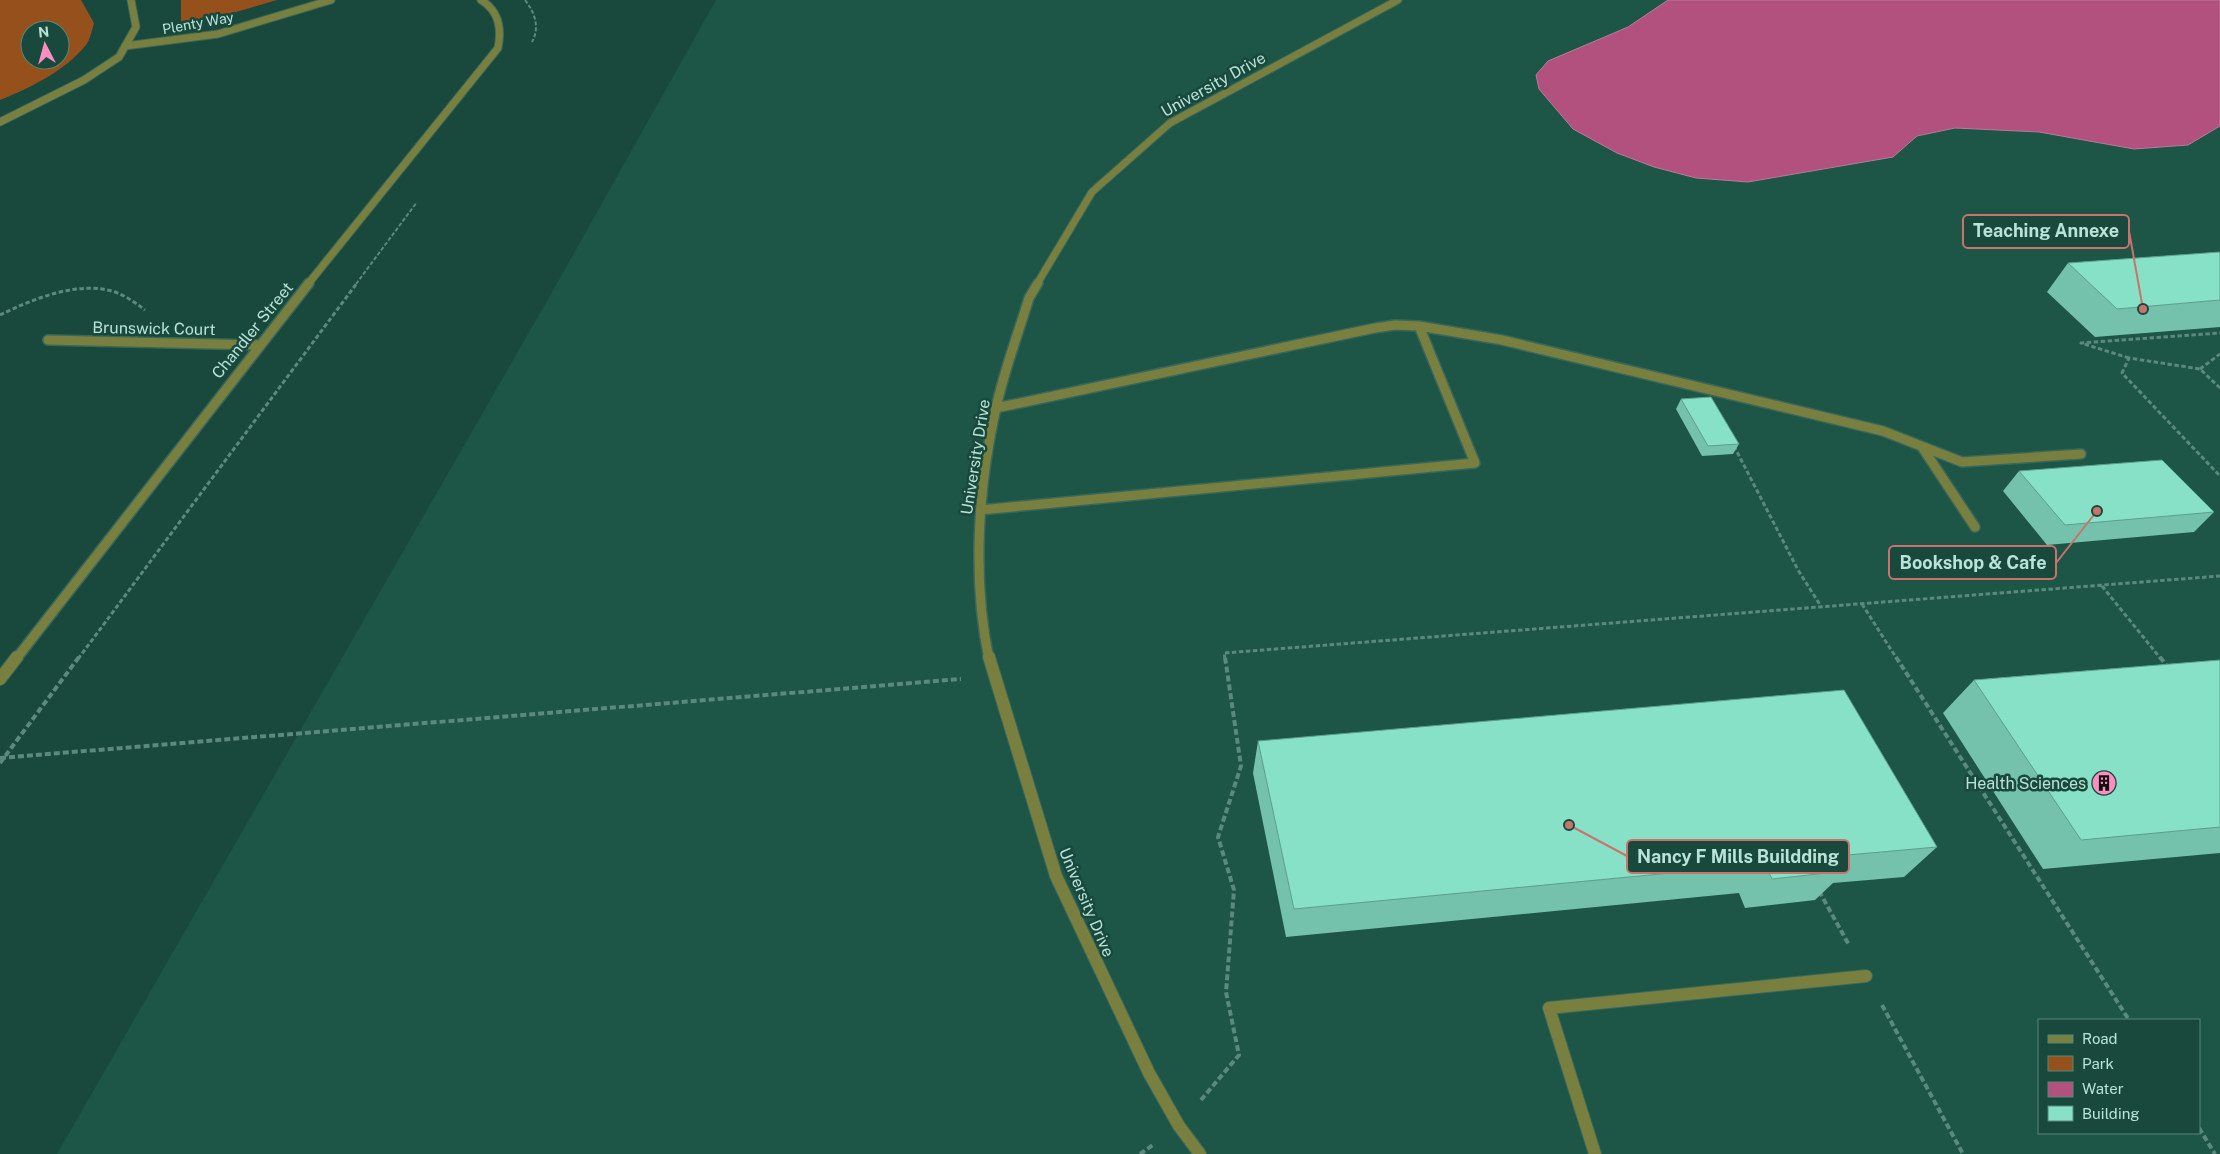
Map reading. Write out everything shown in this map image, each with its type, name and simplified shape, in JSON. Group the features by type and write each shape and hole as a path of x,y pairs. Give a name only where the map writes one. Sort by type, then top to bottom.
{"street":[{"path":"0,122 101,70 119,56 136,27 131,0"},
{"name":"Plenty Way","path":"125,46 198,38 226,32 331,0"},
{"name":"Chandler Street","path":"0,679 259,345 498,48 500,26 492,9 481,0"},
{"name":"University Drive","path":"1200,1154 1179,1126 1149,1073 1056,876 993,676 986,644 979,569 980,510 996,408 1029,298 1092,192 1170,123 1398,0"},
{"path":"996,408 1375,328 1394,325 1419,326 1502,340 1883,431 1962,462 2081,454"},
{"path":"980,510 1475,463 1419,326"},
{"name":"Brunswick Court","path":"48,340 259,345"},
{"path":"1922,447 1975,527"},
{"path":"1595,1154 1559,1044 1550,1008 1866,976"}],"path":[{"path":"525,0 534,11 536,24 535,37 530,44"},
{"path":"0,763 423,194"},
{"path":"2220,332 2081,343 2129,358 2200,369 2220,388"},
{"path":"2200,369 2220,354"},
{"path":"2129,358 2122,373 2220,476"},
{"path":"1729,439 1798,570 1822,608"},
{"path":"1140,1154 1179,1126 1239,1055 1226,992 1234,890 1218,837 1242,766 1224,652 1822,608 2220,576"},
{"path":"2101,585 2170,669"},
{"path":"1862,604 2128,1019"},
{"path":"2,758 993,676"},
{"path":"1816,884 1963,1154"},
{"path":"2200,1130 2215,1154"}],"shaded area":[{"path":"716,0 2220,0 2220,1154 57,1154 551,294"}],"green space":[{"path":"0,0 81,0 94,23 86,45 70,61 70,20 20,20 20,70 58,70 23,90 0,100"},
{"path":"181,0 277,0 205,21 181,21"}],"water":[{"path":"1668,0 2220,0 2220,126 2188,145 2134,149 2039,132 1955,128 1917,136 1893,157 1748,182 1696,178 1654,167 1617,153 1573,129 1539,89 1536,75 1548,61 1628,27"}],"building":[{"path":"2220,252 2220,300 2117,309 2068,263"},
{"path":"1711,397 1739,444 1708,446 1681,399"},
{"path":"2162,460 2214,512 2065,525 2019,471"},
{"name":"Health Sciences","path":"2220,660 2220,827 2081,840 1974,680"},
{"path":"1844,690 1937,847 1836,856 1845,871 1772,879 1765,864 1294,909 1258,741"}],"place":[{"name":"Teaching Annexe","path":"2143,309"},
{"name":"Bookshop & Cafe","path":"2097,511"},
{"name":"Health Sciences","path":"2104,783"},
{"name":"Nancy F Mills Buildding","path":"1569,825"}]}
